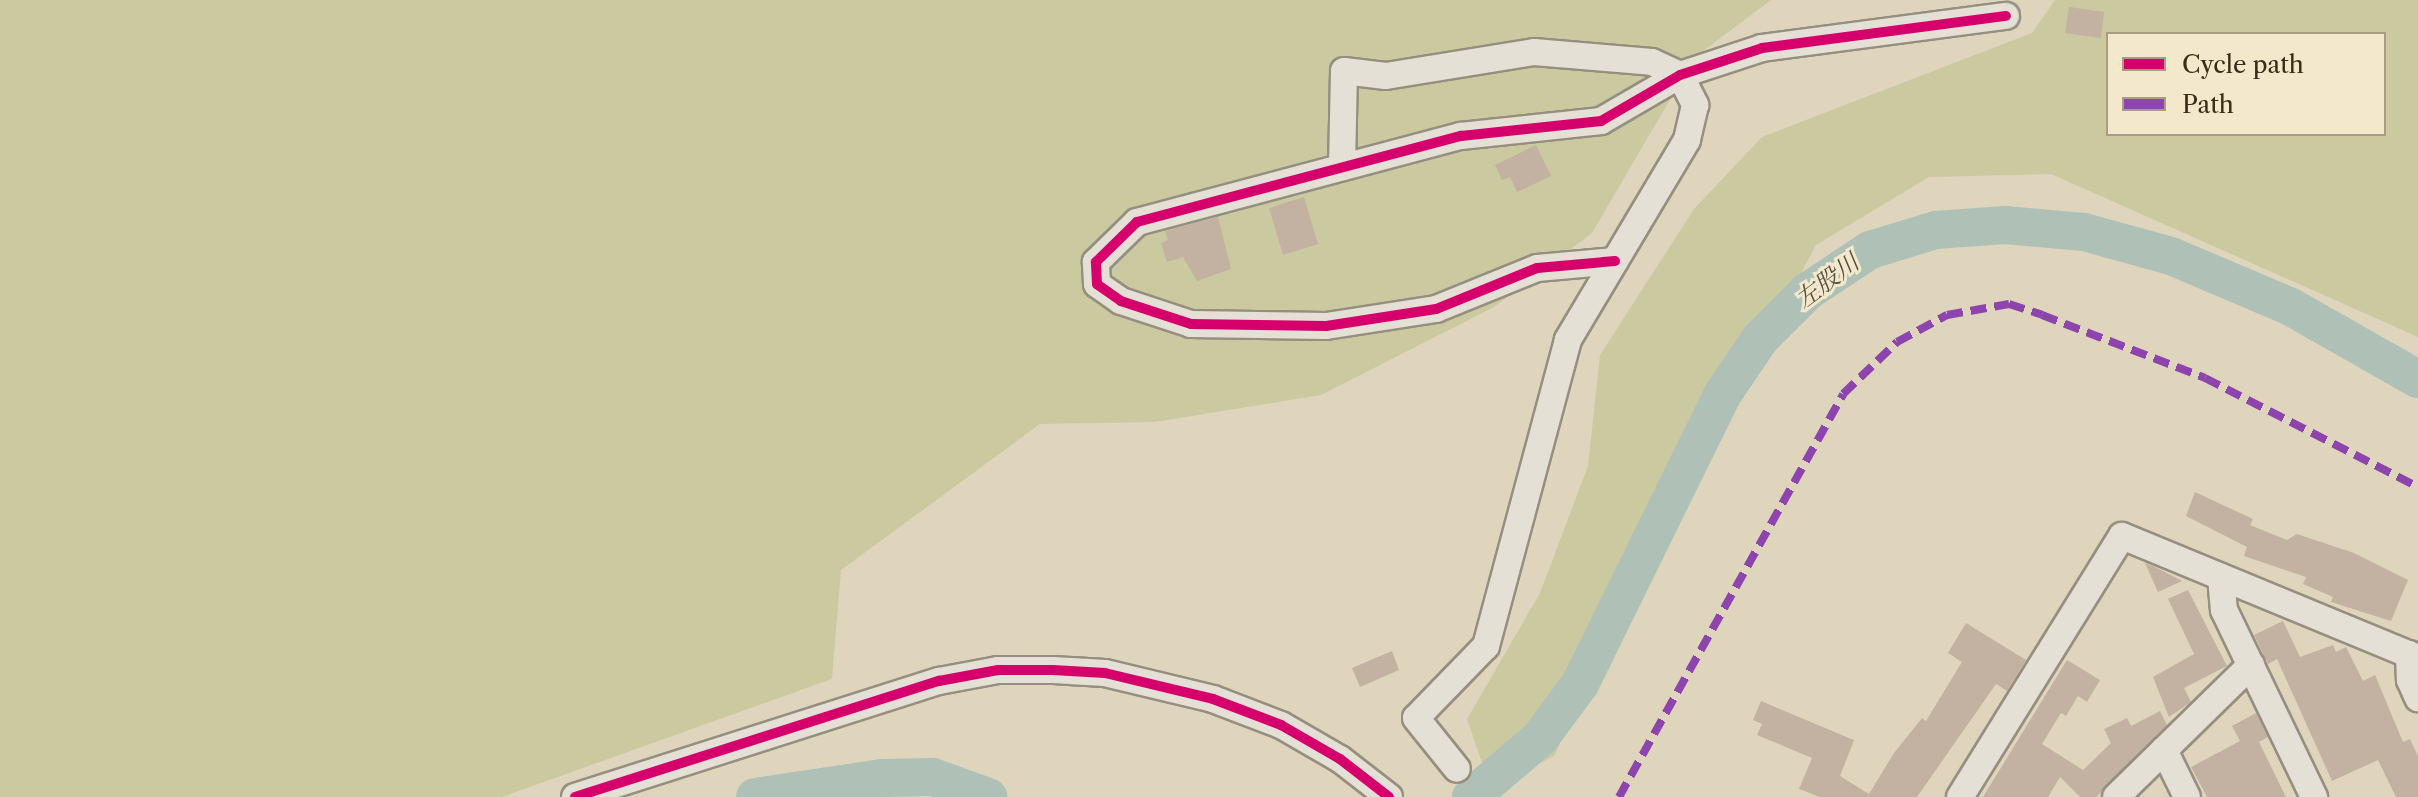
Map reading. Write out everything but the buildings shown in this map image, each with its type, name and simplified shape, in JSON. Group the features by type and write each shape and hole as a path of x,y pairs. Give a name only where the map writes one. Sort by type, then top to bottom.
{"street":[{"path":"1615,261 1537,268 1436,309 1326,326 1191,324 1121,301 1097,284 1096,262 1137,222 1461,136 1601,121 1680,75 1762,48 2006,16"},
{"path":"1342,167 1344,71 1386,76 1534,52 1652,62 1680,75 1695,105 1687,140 1568,340 1486,646 1416,718 1457,769"},
{"path":"1960,797 2122,536 2414,656 2410,680 2418,698"},
{"path":"2221,577 2224,610 2314,797"},
{"path":"2116,797 2251,665"},
{"path":"575,797 939,681 998,670 1053,670 1105,673 1213,699 1281,725 1340,759 1389,797"},
{"path":"2164,750 2187,797"}],"shaded area":[{"path":"0,0 1771,0 1695,57 1592,233 1494,307 1321,395 1155,422 1040,424 841,570 832,679 502,797 0,797"},
{"path":"2055,0 2418,0 2418,337 2051,174 1929,177 1816,245 1726,415 1649,518 1608,641 1554,756 1491,789 1467,719 1540,593 1588,466 1600,355 1694,209 1762,137 2032,33"}],"waterway":[{"name":"左股川","path":"1471,797 1540,738 1580,684 1722,395 1760,339 1808,291 1870,250 1936,230 2005,225 2084,232 2171,256 2291,307 2418,379"},
{"path":"755,797 882,778 933,777 988,797"}],"marked path":[{"path":"1619,797 1843,394 1897,342 1947,315 2009,304 2042,315 2205,378 2418,487"}],"cycle path":[{"path":"1615,261 1537,268 1436,309 1326,326 1191,324 1121,301 1097,284 1096,262 1137,222 1461,136 1601,121 1680,75 1762,48 2006,16"},
{"path":"575,797 939,681 998,670 1105,673 1213,699 1281,725 1340,759 1389,797"}]}
